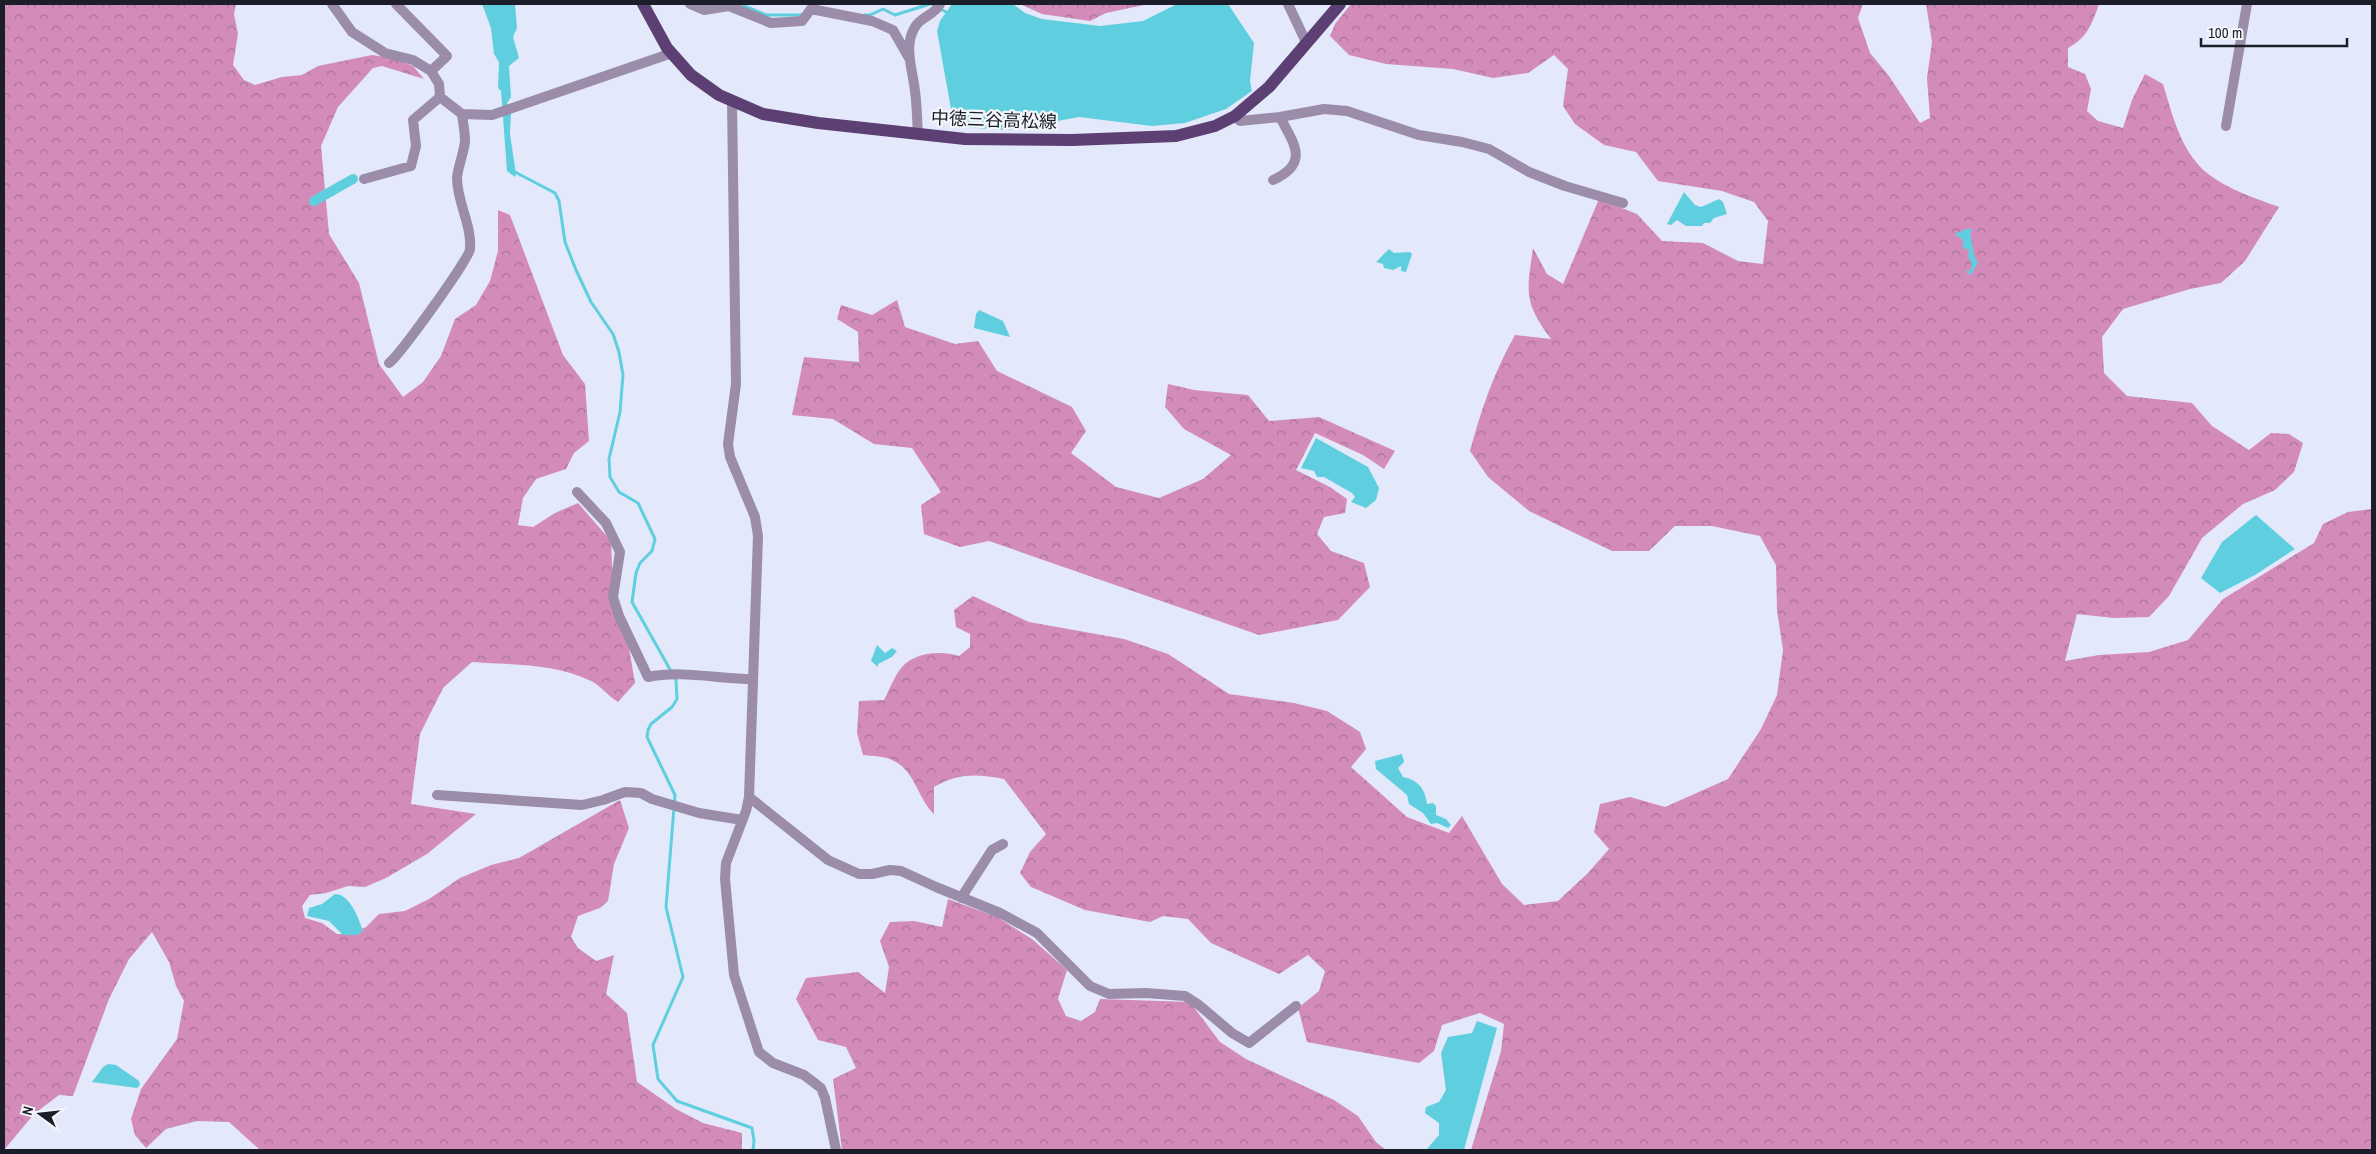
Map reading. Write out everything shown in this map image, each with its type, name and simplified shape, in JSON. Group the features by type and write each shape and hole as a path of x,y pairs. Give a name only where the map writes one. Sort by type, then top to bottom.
{"main road":[{"name":"中徳三谷高松線","path":"643,4 655,29 672,53 698,80 732,102 763,114 792,120 918,134 1000,140 1135,138 1194,132 1215,126 1235,116 1269,87 1340,4"}],"street":[{"path":"332,4 352,32 385,53 413,60 431,71 439,84 440,97 462,114 492,115 500,113 672,53"},
{"path":"396,4 447,56 431,71"},
{"path":"690,4 704,10 729,6 771,23 802,21 811,9 872,21 893,30 909,58"},
{"path":"918,134 915,91 909,58 910,37 916,25 940,4"},
{"path":"1288,4 1306,42"},
{"path":"2226,126 2247,4"},
{"path":"364,179 411,166 416,146 413,120 440,97"},
{"path":"732,102 736,376 728,444 735,471 752,510 758,536 749,797 732,845 724,878 734,975 759,1052 772,1063 804,1075 820,1088 825,1098 836,1150"},
{"path":"1235,116 1240,121 1280,117 1324,109 1347,111 1418,135 1462,142 1488,150 1529,172 1623,203"},
{"path":"389,363 396,358 412,333 429,313 470,251 469,232 457,179 465,140 462,114"},
{"path":"1273,180 1284,175 1293,166 1297,157 1297,150 1280,117"},
{"path":"577,492 606,523 620,552 614,597 619,616 648,677 676,674 729,679 753,679"},
{"path":"438,795 582,805 625,792 641,793 673,806 742,820"},
{"path":"749,797 828,860 859,874 872,874 890,870 901,871 1000,913 1037,933 1090,986 1109,994 1146,993 1186,996 1232,1033 1249,1043 1296,1006"},
{"path":"961,898 992,850 1003,844"}],"green space":[{"path":"4,4 236,4 234,14 238,34 233,65 244,80 255,85 282,77 302,75 318,66 372,55 393,58 413,66 424,79 382,66 373,68 338,107 321,146 329,234 359,283 379,364 403,397 423,382 441,356 455,319 476,305 490,281 498,251 498,210 510,215 563,355 585,384 589,441 574,453 566,469 536,479 523,498 518,525 533,527 555,513 578,503 611,541 613,587 627,636 635,683 618,702 591,681 577,675 533,666 472,662 443,688 420,734 411,804 476,814 427,854 386,878 365,887 348,886 326,893 310,895 302,906 305,918 322,923 337,934 351,934 366,927 379,914 405,911 429,899 460,878 491,865 519,858 620,800 629,828 614,864 608,901 600,908 578,916 571,937 578,948 596,961 614,955 606,994 627,1013 637,1082 676,1109 703,1123 742,1133 742,1150 260,1150 229,1122 197,1121 166,1129 146,1148 135,1135 131,1119 141,1089 177,1039 184,1001 176,986 169,962 152,932 129,959 109,999 73,1096 59,1095 34,1114 4,1150"},
{"path":"1020,4 1149,4 1106,13 1090,21 1042,14"},
{"path":"1351,4 1863,4 1858,18 1870,53 1889,76 1920,123 1930,118 1927,78 1932,42 1926,4 2099,4 2088,30 2080,40 2068,48 2068,67 2085,74 2091,89 2087,111 2098,121 2123,128 2132,100 2145,74 2163,84 2184,144 2204,170 2223,184 2279,207 2245,261 2221,283 2190,289 2123,309 2102,337 2104,373 2127,396 2192,403 2212,426 2249,450 2271,433 2289,434 2303,443 2294,472 2275,490 2243,504 2202,538 2169,596 2149,617 2114,618 2077,614 2065,661 2099,655 2149,652 2188,640 2223,599 2314,543 2323,524 2348,512 2372,509 2372,1150 1471,1150 1501,1051 1504,1024 1480,1013 1442,1025 1434,1051 1419,1063 1307,1042 1298,1008 1319,991 1325,971 1308,955 1279,974 1211,943 1188,919 1163,916 1150,922 1085,910 1031,887 1020,873 1030,852 1046,834 1004,779 968,776 943,782 934,787 934,814 924,801 912,778 901,766 887,758 863,755 857,733 859,701 884,700 899,671 912,659 925,655 946,653 959,656 970,647 970,634 956,627 954,610 973,596 1029,622 1124,639 1168,654 1229,694 1294,703 1327,711 1360,732 1366,749 1351,767 1407,817 1449,833 1462,816 1502,884 1524,905 1558,901 1588,873 1609,849 1594,832 1600,804 1630,797 1665,807 1728,779 1761,729 1777,695 1783,650 1777,610 1776,565 1760,536 1712,526 1675,526 1649,551 1612,551 1529,511 1488,477 1470,451 1489,392 1515,335 1551,339 1536,315 1529,296 1529,275 1533,248 1547,274 1563,284 1599,199 1637,214 1662,241 1703,243 1738,261 1763,264 1768,221 1754,202 1722,191 1658,181 1636,152 1604,145 1575,124 1563,106 1568,69 1554,55 1528,73 1493,78 1453,69 1386,64 1349,55 1330,36 1335,24"},
{"path":"897,300 905,327 955,344 978,341 997,371 1072,407 1086,431 1071,453 1116,487 1159,498 1203,479 1231,455 1184,429 1165,407 1168,384 1194,390 1248,395 1269,421 1319,417 1395,451 1384,469 1363,455 1315,433 1296,470 1330,487 1347,499 1345,513 1324,517 1317,534 1331,551 1364,563 1370,587 1338,620 1259,635 989,541 960,547 924,534 921,505 941,492 912,448 874,444 833,419 792,415 804,357 859,362 858,332 837,319 841,305 872,315"},
{"path":"948,899 997,917 1032,939 1067,970 1058,999 1066,1016 1081,1021 1095,1012 1100,999 1190,1002 1220,1042 1246,1059 1334,1100 1358,1116 1376,1142 1386,1150 842,1150 833,1079 856,1068 846,1047 818,1040 796,999 806,978 858,972 885,993 889,967 880,941 890,922 914,921 942,927"}],"water":[{"path":"482,4 515,4 517,28 513,37 519,58 509,66 511,97 507,103 511,113 510,134 515,177 507,171 501,91 498,88 499,62 494,54 491,28"},
{"path":"952,4 1013,4 1025,13 1042,19 1100,26 1143,21 1177,4 1228,4 1254,43 1250,81 1252,91 1226,109 1185,123 1152,126 1079,117 1008,130 961,127 953,120 937,31 940,21"},
{"path":"1684,192 1695,205 1701,207 1719,199 1723,202 1727,214 1714,218 1710,223 1704,223 1702,226 1686,226 1677,220 1671,225 1667,224"},
{"path":"1966,229 1973,229 1970,233 1978,262 1971,275 1965,271 1970,271 1972,265 1968,256 1969,250 1963,248 1963,240 1955,234"},
{"path":"1389,249 1394,253 1410,252 1412,254 1406,272 1401,271 1401,266 1393,270 1384,268 1383,264 1376,262"},
{"path":"979,310 1003,321 1010,337 974,328 976,314"},
{"path":"1316,438 1368,467 1379,488 1376,500 1366,508 1351,502 1355,497 1352,493 1324,477 1317,477 1314,471 1301,468"},
{"path":"2256,515 2295,549 2255,575 2220,593 2201,578 2222,542"},
{"path":"877,645 885,653 892,648 897,651 892,657 878,664 878,667 871,661"},
{"path":"1402,754 1404,762 1398,768 1403,777 1413,780 1420,786 1425,793 1427,804 1433,803 1436,806 1436,815 1446,819 1451,825 1448,828 1437,823 1431,824 1423,813 1409,804 1407,795 1376,769 1375,761"},
{"path":"335,894 345,898 353,908 363,931 357,935 343,935 329,921 307,916 309,908 322,904"},
{"path":"1477,1021 1497,1028 1464,1150 1426,1150 1439,1135 1439,1123 1425,1113 1426,1107 1439,1102 1446,1090 1441,1053 1448,1037 1472,1033"},
{"path":"108,1064 116,1065 139,1081 140,1085 137,1088 92,1082 103,1067"}],"waterway":[{"path":"740,4 766,15 804,15"},
{"path":"864,15 870,15 883,9 895,15 930,4"},
{"path":"932,4 946,12"},
{"path":"515,172 555,193 559,201 565,242 576,270 591,302 613,334 619,352 623,375 620,412 609,459 610,477 619,492 638,503 655,539 652,551 640,563 636,573 632,602 676,680 677,699 672,707 651,724 647,737 675,795 666,907 683,977 653,1045 658,1079 677,1101 752,1128 753,1150"},
{"path":"314,201 353,179"}]}
